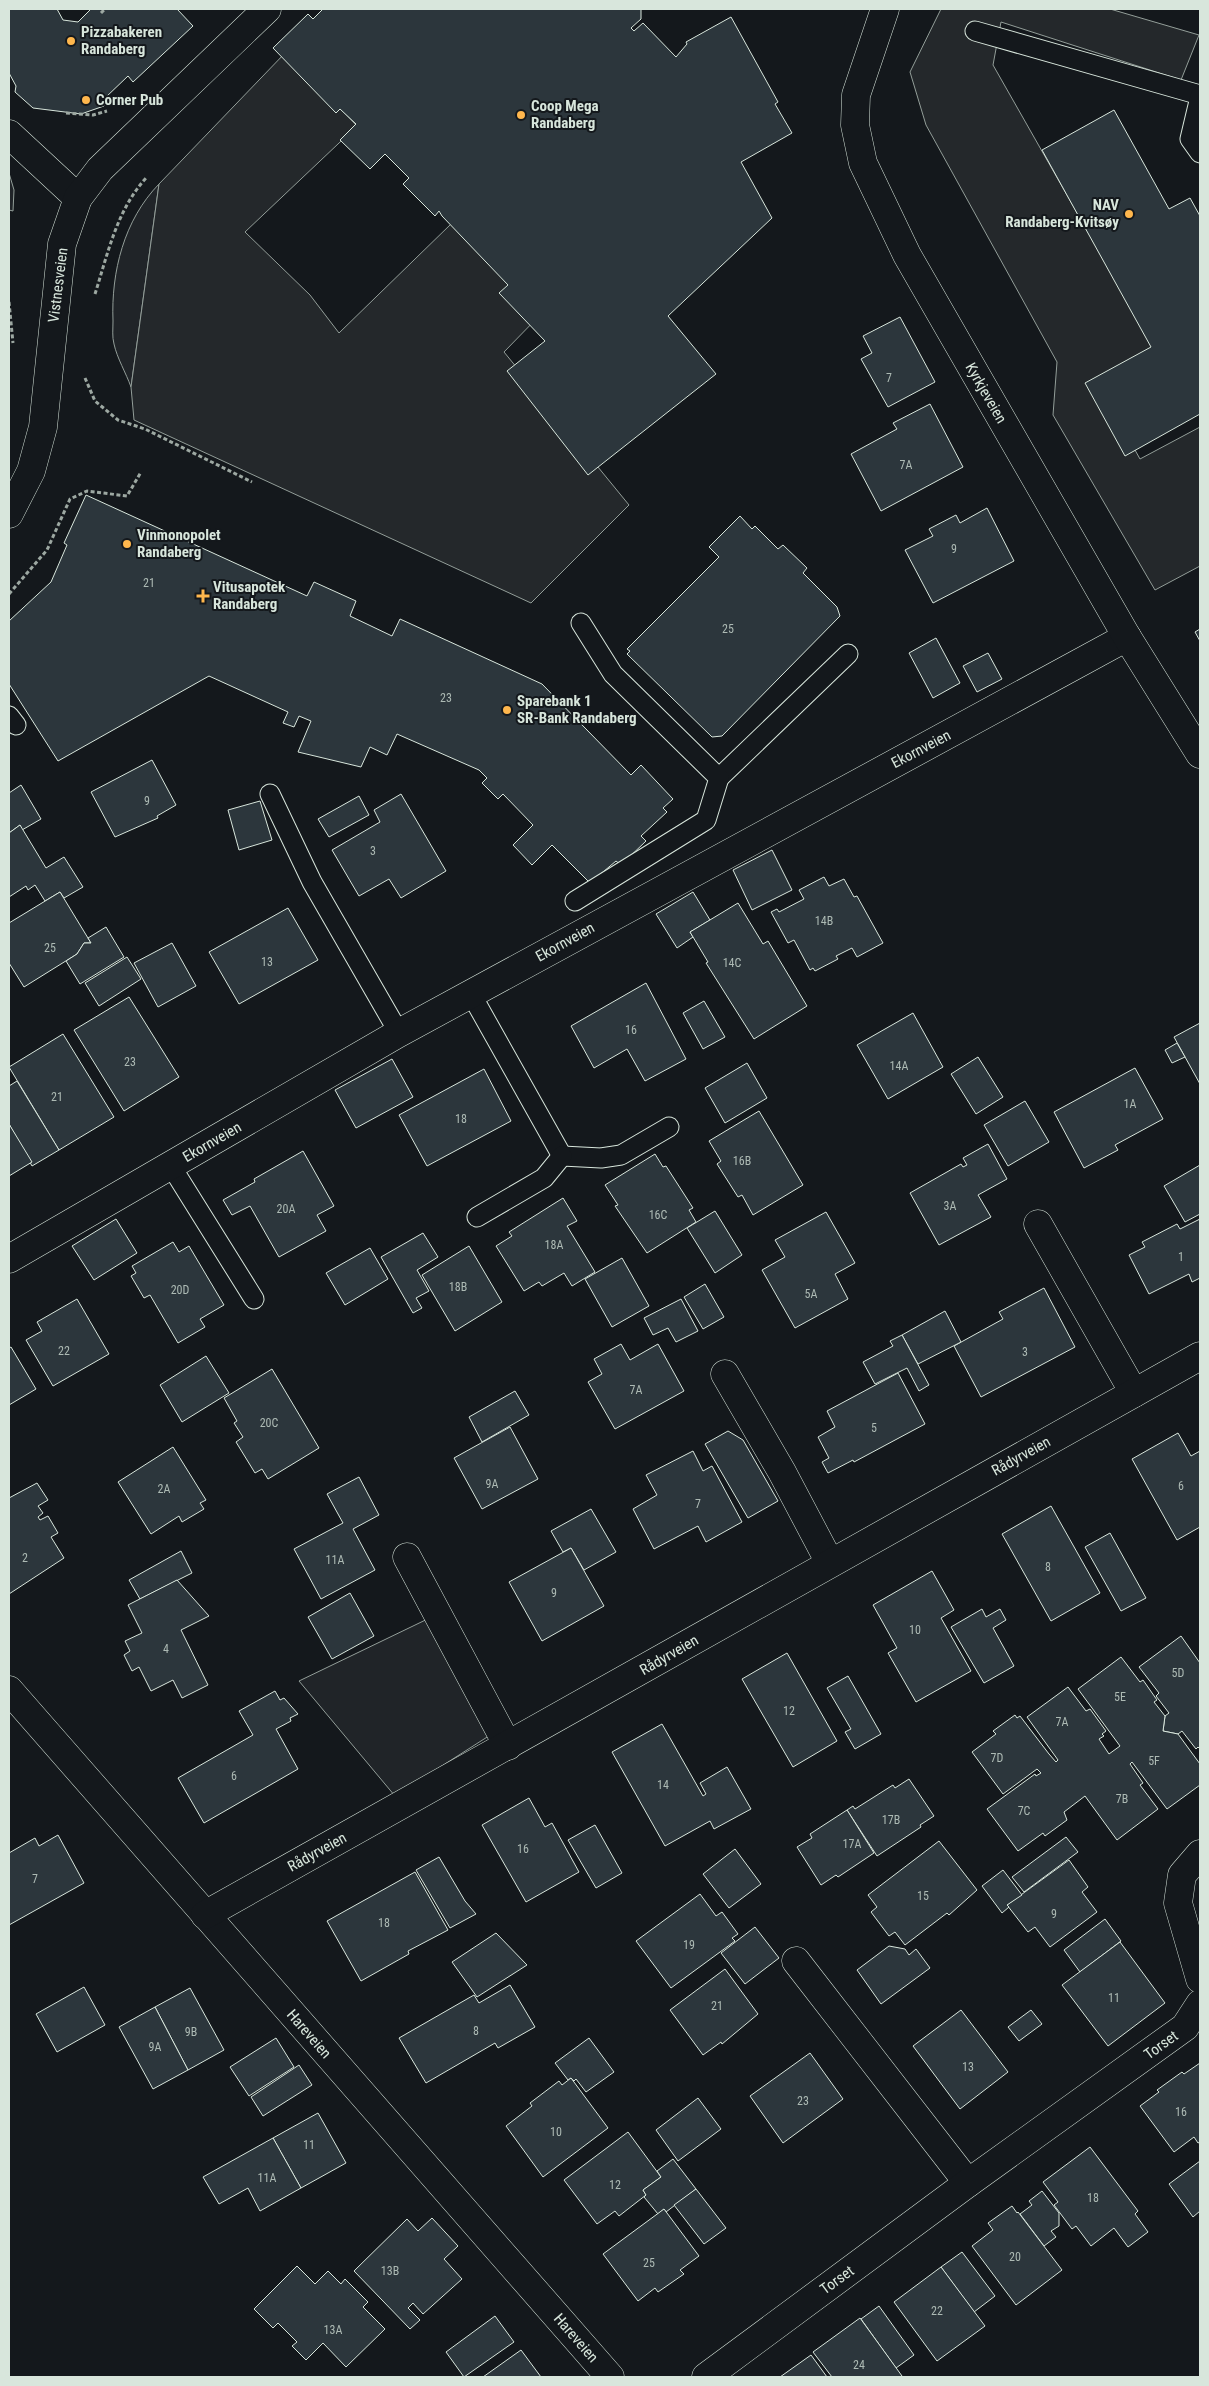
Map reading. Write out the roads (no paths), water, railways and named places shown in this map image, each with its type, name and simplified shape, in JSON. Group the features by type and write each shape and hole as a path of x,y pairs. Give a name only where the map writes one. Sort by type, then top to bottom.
{"street":[{"name":"Vistnesveien","path":"9,514 31,472 44,427 62,244 78,198 100,168 267,9"},
{"name":"Kyrkjeveien","path":"885,9 856,95 855,125 864,163 906,256 1127,637 1200,754"},
{"path":"9,134 78,198"},
{"name":"Ekornveien","path":"9,1258 399,1033 1127,637"},
{"path":"1038,1224 1134,1393"},
{"name":"Rådyrveien","path":"205,1915 1200,1356"},
{"path":"725,1374 782,1472 830,1563"},
{"path":"407,1557 508,1746"},
{"name":"Hareveien","path":"9,1690 610,2377"},
{"path":"1200,1854 1182,1875 1178,1903 1200,1979"},
{"path":"796,1960 968,2183"},
{"name":"Torset","path":"706,2377 968,2183 1185,2027 1200,2004"}],"lane":[{"path":"974,30 1200,96 1190,139 1200,153"},
{"path":"582,623 613,674 719,778"},
{"path":"575,901 706,820 719,778 848,654"},
{"path":"270,794 312,882 399,1033"},
{"path":"471,994 562,1156"},
{"path":"562,1156 601,1158 621,1155 669,1127"},
{"path":"477,1217 544,1178 562,1156"},
{"path":"171,1166 254,1300"}],"place":[{"name":"Pizzabakeren Randaberg","path":"71,41"},
{"name":"Corner Pub","path":"86,100"},
{"name":"Coop Mega Randaberg","path":"521,115"},
{"name":"NAV Randaberg-Kvitsøy","path":"1129,214"},
{"name":"Vinmonopolet Randaberg","path":"127,544"},
{"name":"Vitusapotek Randaberg","path":"203,596"},
{"name":"Sparebank 1 SR-Bank Randaberg","path":"507,710"}]}
